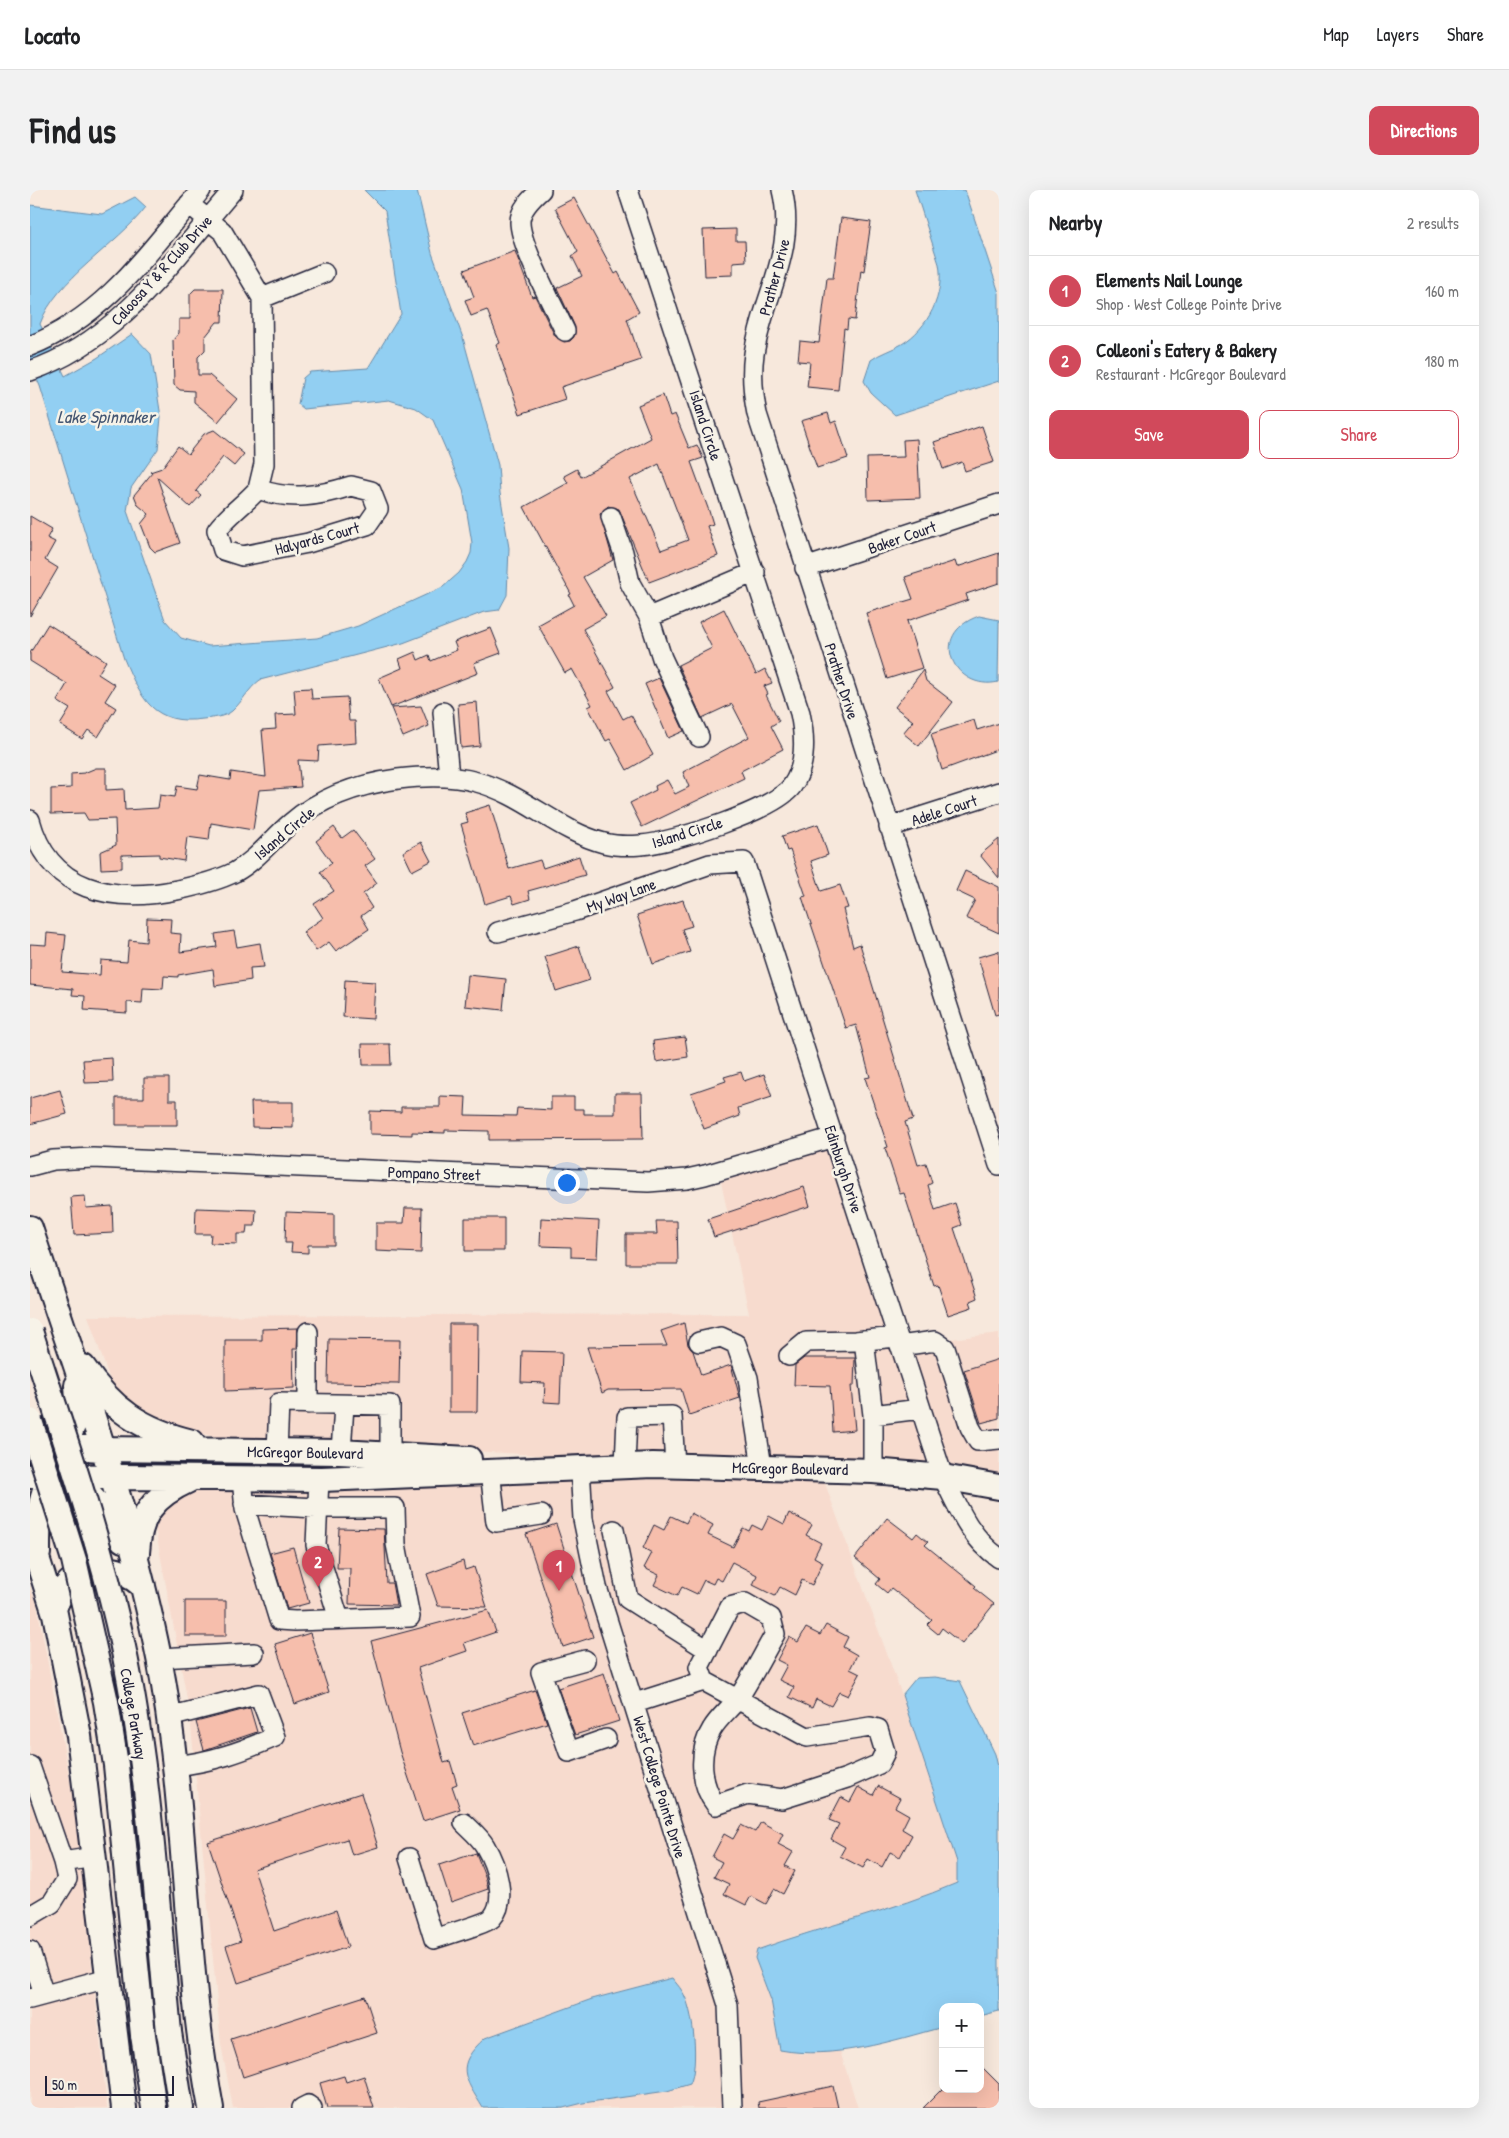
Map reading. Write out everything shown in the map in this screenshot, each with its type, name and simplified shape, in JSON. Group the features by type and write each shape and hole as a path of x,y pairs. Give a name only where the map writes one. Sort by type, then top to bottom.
{"main road":[{"path":"30,1228 137,1560 159,1658 169,1717 198,2029 211,2108"},
{"path":"30,1365 45,1356 55,1341 60,1320"},
{"path":"60,1320 93,1382 120,1411 163,1433 227,1450"},
{"name":"College Parkway","path":"30,1331 102,1560 134,1701 143,1767 169,2032 181,2108"},
{"path":"34,1557 46,1491 46,1459 70,1431 76,1415 78,1395 76,1366"},
{"name":"College Parkway","path":"30,1421 74,1560 106,1702 116,1766 143,2035 154,2108"},
{"path":"46,1459 102,1449"},
{"name":"McGregor Boulevard","path":"102,1449 342,1452 580,1467"},
{"path":"46,1459 112,1478"},
{"path":"46,1459 104,1512 137,1560"},
{"name":"McGregor Boulevard","path":"112,1478 319,1479 580,1467 674,1466 873,1471 943,1477 999,1487"},
{"path":"137,1560 138,1536 154,1501 174,1486 192,1478"},
{"path":"30,1536 34,1557 50,1598 79,1736 124,2108"},
{"path":"50,1598 83,1572 100,1568 114,1569 132,1576 143,1586"}],"street":[{"name":"Caloosa Y & R Club Drive","path":"30,371 86,345 112,325 140,298 233,190"},
{"path":"541,190 524,210 520,221 529,252 565,331"},
{"name":"Island Circle","path":"31,830 50,860 65,874 82,885 100,893 119,896 157,894 195,886 235,872 251,862 306,811 339,794 398,779 449,777 479,782 585,836 622,846 663,841 760,809 778,800 792,787 800,770 804,732 795,694 628,190"},
{"name":"Prather Drive","path":"782,190 787,209 784,248 754,353 754,396 762,433 999,1165"},
{"name":"Caloosa Y & R Club Drive","path":"30,346 53,336 80,320 112,294 195,197"},
{"path":"195,197 208,219 222,231 262,298 264,464 258,489"},
{"path":"262,298 324,273"},
{"name":"Halyards Court","path":"351,486 371,491 378,509 367,525 308,543 242,556 223,550 217,530 228,515 246,503 258,489 276,495 296,497 314,496 351,486"},
{"name":"Baker Court","path":"805,568 999,504"},
{"path":"611,517 623,552 630,583 649,617 662,658 699,737"},
{"path":"649,617 754,572"},
{"path":"443,712 449,777"},
{"name":"Adele Court","path":"889,827 999,792"},
{"name":"My Way Lane","path":"498,932 574,911 710,864 744,862"},
{"name":"Edinburgh Drive","path":"744,862 943,1477 965,1524 990,1552 999,1558"},
{"name":"Pompano Street","path":"30,1166 53,1160 93,1158 648,1182 687,1180 834,1137"},
{"path":"308,1332 308,1404"},
{"path":"699,1342 721,1338 736,1344 748,1378 762,1467"},
{"path":"864,1340 874,1416 873,1471"},
{"path":"789,1356 806,1342 864,1340 935,1341 945,1348 970,1427 978,1441 999,1439"},
{"path":"277,1451 279,1404 344,1404 390,1406 390,1454"},
{"path":"342,1452 344,1404"},
{"path":"874,1416 920,1409"},
{"path":"625,1466 627,1417 672,1416 674,1466"},
{"name":"West College Pointe Drive","path":"580,1467 583,1519 597,1587 635,1703 642,1734 728,2005 732,2108"},
{"path":"490,1471 496,1522 541,1515"},
{"path":"380,1476 380,1508"},
{"path":"242,1479 244,1504 279,1620 295,1622 318,1619 410,1617 396,1544 395,1508 316,1508 244,1504"},
{"path":"319,1479 316,1508 316,1545 339,1619"},
{"path":"614,1530 628,1599 708,1650"},
{"path":"635,1703 704,1681 738,1698 807,1737 870,1727 878,1729 885,1752 879,1764 847,1778 801,1793 782,1798 748,1794 716,1805 710,1798 704,1778 703,1750 712,1729 738,1698 775,1634 771,1618 745,1603 730,1606 700,1667 704,1681"},
{"path":"159,1658 254,1653"},
{"path":"586,1660 541,1672 569,1752 606,1738"},
{"path":"169,1717 259,1694 275,1737 238,1753 207,1762 174,1766"},
{"path":"30,1766 64,1862 67,1879 62,1890 52,1903 30,1916"},
{"path":"409,1858 434,1939 490,1920 500,1906 500,1890 495,1871 485,1846 464,1823"},
{"path":"64,1862 94,1857"},
{"path":"30,1951 37,1997 108,1978"},
{"path":"302,2108 308,2105 312,2108"}],"shaded area":[{"path":"842,1141 903,1345 999,1333 999,1478 581,1458 350,1443 229,1441 156,1421 114,1392 88,1316 749,1314 721,1182"},
{"path":"589,1476 823,1478 902,1695 957,1862 957,1883 896,1907 792,1937 757,1951 755,1958 771,2000 780,2050 803,2054 840,2051 858,2108 563,2108 583,2103 671,1978 592,1999 485,2038 465,2079 483,2108 233,2108 221,2044 190,1715 154,1521 162,1507 193,1487"},
{"path":"30,1589 36,1600 76,1813 107,2108 30,2108"}],"water":[{"name":"Lake Spinnaker","path":"364,190 417,190 432,253 463,338 498,465 500,493 509,548 507,595 499,610 484,612 403,643 260,680 236,707 226,715 186,720 161,714 144,697 124,659 40,386 30,364 30,205 102,214 135,197 146,207 134,221 59,292 40,324 65,376 97,358 132,334 151,354 161,417 158,449 131,488 127,511 165,620 181,638 209,646 317,638 358,626 443,587 459,573 471,553 472,543 463,489 433,420 416,408 389,400 304,409 298,404 303,378 310,372 368,368 401,314 385,211"},
{"path":"915,190 965,190 999,293 999,381 895,415 871,393 864,381 871,360 902,344 920,329 927,320 937,299 940,276 939,264"},
{"path":"979,616 999,620 998,682 983,683 970,679 959,671 952,660 950,648 953,636 963,625"},
{"path":"935,1677 960,1681 995,1754 999,1771 999,2011 984,2015 984,2003 939,2003 939,2028 862,2048 842,2051 821,2053 780,2050 771,2000 755,1958 757,1950 908,1902 957,1883 957,1862 902,1695 916,1678"},
{"path":"672,1978 681,1989 690,2010 695,2051 693,2075 690,2084 667,2091 583,2103 563,2108 483,2108 467,2080 465,2072 469,2056 485,2038 592,1999"}],"building":[{"path":"574,198 615,274 618,272 639,312 627,319 641,360 561,387 565,399 520,414 496,345 500,343 487,310 471,316 465,300 474,297 464,270 515,251 532,297 535,296 555,336 564,342 570,341 574,337 575,327 557,288 582,276 572,256 578,252 555,208"},
{"path":"841,218 871,222 864,271 861,270 855,320 848,319 847,329 844,328 838,390 807,387 810,362 798,361 800,341 819,343 827,278 833,278"},
{"path":"736,229 736,241 745,241 746,261 733,262 733,275 705,276 703,230"},
{"path":"195,289 223,289 222,322 217,322 205,337 205,350 198,357 198,375 209,375 237,399 218,422 194,402 194,391 180,390 174,385 173,340 179,333 179,319 190,319 190,294"},
{"path":"663,395 670,416 675,414 689,448 697,445 703,458 691,462 713,524 707,526 718,556 649,582 619,509 608,506 600,514 613,560 583,577 606,616 583,629 615,687 608,691 623,719 631,715 653,755 627,770 610,739 606,741 588,707 592,705 572,669 565,673 538,625 574,605 569,595 571,594 524,507 568,483 564,476 577,469 581,477 651,438 638,405","holes":["659,464 688,540 661,550 630,479"]},
{"path":"828,413 831,423 836,421 848,458 817,468 801,421"},
{"path":"982,426 994,462 965,471 962,462 943,469 934,442"},
{"path":"214,430 244,454 234,466 223,457 196,491 201,495 190,507 157,477 180,543 155,552 150,547 141,524 149,514 138,505 134,495 152,473 150,472 162,468 178,446 188,454 204,434"},
{"path":"917,439 920,498 868,500 867,458 904,457 903,440"},
{"path":"30,516 52,529 47,538 55,542 45,560 58,568 30,616"},
{"path":"999,553 999,583 966,594 968,600 907,621 922,668 887,679 866,613 913,599 905,577 955,561 957,567"},
{"path":"724,609 756,674 765,669 772,683 764,686 768,694 766,695 779,721 771,726 783,749 741,771 744,778 642,827 630,803 656,790 655,786 667,780 675,794 689,787 683,772 749,737 732,704 702,718 678,665 712,648 699,622"},
{"path":"48,624 106,661 98,674 115,685 105,701 116,708 98,737 88,730 82,739 60,725 70,709 57,701 67,684 30,661 30,653"},
{"path":"491,628 501,653 474,663 478,673 391,707 379,678 402,668 399,659 415,652 418,660 429,655 431,661 457,650 454,642"},
{"path":"923,670 926,681 953,702 919,746 903,733 913,721 895,707"},
{"path":"659,678 684,731 668,738 645,684"},
{"path":"311,688 312,699 347,697 349,721 355,721 356,743 319,746 318,761 298,760 301,787 259,790 253,830 211,823 209,840 187,837 184,861 159,857 159,854 122,855 122,868 101,869 100,852 116,845 115,819 88,820 84,813 51,814 51,789 71,788 71,774 84,773 96,768 106,768 106,790 124,789 125,810 158,808 160,795 175,797 177,786 197,789 200,775 230,780 231,772 266,777 262,730 276,729 275,715 296,714 294,689"},
{"path":"477,702 480,746 461,748 458,704"},
{"path":"421,706 429,726 403,737 391,708"},
{"path":"974,720 977,730 999,723 999,749 942,770 931,734"},
{"path":"490,805 509,869 540,860 543,868 579,856 585,875 528,891 530,899 514,904 511,896 485,904 461,824 468,822 465,813"},
{"path":"818,824 828,855 811,861 821,891 840,885 848,908 843,909 853,947 860,944 913,1119 905,1122 918,1165 926,1163 932,1183 928,1185 935,1210 955,1203 962,1225 954,1228 977,1298 970,1301 972,1307 948,1315 938,1285 934,1286 904,1193 900,1194 885,1148 888,1147 865,1078 870,1077 856,1025 846,1028 802,897 806,896 790,850 787,851 782,836"},
{"path":"334,827 342,838 353,830 375,859 365,866 377,883 363,894 372,908 361,916 369,929 336,951 329,942 316,951 303,932 323,918 314,904 334,891 320,872 332,863 316,841"},
{"path":"999,839 999,878 980,855"},
{"path":"421,842 431,861 412,871 403,852"},
{"path":"965,871 999,887 999,933 966,918 975,900 956,891"},
{"path":"683,900 692,926 682,929 690,952 653,964 637,915"},
{"path":"147,918 171,919 170,933 181,934 180,952 217,947 215,934 234,931 237,947 260,943 264,967 250,968 251,980 215,986 213,969 178,975 178,977 164,976 163,989 143,988 142,1003 127,1002 127,1013 84,1010 85,996 72,995 73,989 30,985 30,944 46,945 47,933 66,935 62,972 100,975 101,960 127,962 129,940 146,942"},
{"path":"579,946 590,980 556,991 545,957"},
{"path":"999,951 999,1014 995,1015 978,957"},
{"path":"468,975 506,979 503,1010 465,1006"},
{"path":"345,980 375,982 373,1019 343,1017"},
{"path":"685,1037 688,1057 656,1062 653,1041"},
{"path":"362,1044 390,1044 391,1065 363,1065"},
{"path":"112,1058 113,1082 85,1083 83,1060"},
{"path":"741,1072 744,1081 764,1074 772,1097 738,1108 740,1116 704,1129 691,1093 726,1081 724,1077"},
{"path":"144,1078 169,1078 169,1100 177,1100 177,1125 116,1125 116,1098 144,1098"},
{"path":"60,1090 67,1114 30,1124 30,1098"},
{"path":"615,1093 642,1093 643,1139 489,1140 489,1131 445,1130 445,1133 412,1132 412,1135 370,1134 370,1111 401,1112 401,1107 440,1107 440,1096 466,1097 465,1115 516,1116 517,1108 551,1110 551,1097 574,1097 574,1109 584,1109 584,1114 615,1114"},
{"path":"251,1102 293,1102 293,1128 252,1127"},
{"path":"804,1187 810,1206 714,1237 708,1219"},
{"path":"85,1196 86,1208 112,1206 113,1233 74,1235 71,1197"},
{"path":"196,1208 256,1210 255,1226 247,1226 246,1234 237,1234 237,1244 210,1243 211,1234 195,1234"},
{"path":"405,1208 422,1208 421,1253 376,1251 376,1223 404,1223"},
{"path":"286,1212 334,1214 334,1245 308,1245 308,1253 291,1252 292,1243 285,1243"},
{"path":"465,1218 504,1218 504,1251 465,1251"},
{"path":"541,1218 599,1221 597,1258 571,1257 571,1247 540,1246"},
{"path":"656,1221 677,1221 678,1264 626,1264 626,1234 657,1234"},
{"path":"684,1323 688,1345 693,1351 701,1375 731,1365 740,1398 689,1415 681,1389 608,1390 602,1393 587,1347 667,1346 661,1331"},
{"path":"449,1324 478,1324 477,1412 449,1412"},
{"path":"298,1328 297,1349 293,1349 294,1388 225,1391 225,1340 262,1340 262,1329"},
{"path":"329,1339 400,1340 399,1384 328,1383"},
{"path":"522,1351 562,1352 560,1403 544,1402 545,1383 521,1382"},
{"path":"804,1358 855,1358 854,1386 851,1386 855,1430 833,1432 830,1386 794,1385 795,1365"},
{"path":"999,1359 999,1418 981,1423 964,1370"},
{"path":"691,1513 713,1525 708,1535 733,1547 743,1528 749,1531 752,1525 762,1530 769,1516 784,1524 789,1513 812,1525 806,1535 821,1543 814,1557 823,1562 812,1585 802,1580 795,1595 780,1587 775,1596 753,1585 757,1575 732,1562 722,1581 716,1578 713,1584 704,1580 697,1594 682,1587 677,1596 654,1585 659,1575 644,1568 652,1553 643,1548 654,1525 664,1530 671,1516 686,1523"},
{"path":"887,1518 913,1538 917,1533 928,1542 925,1545 976,1586 974,1588 994,1604 962,1644 942,1628 938,1634 927,1625 932,1620 891,1588 887,1593 876,1584 880,1579 855,1558"},
{"path":"556,1524 593,1637 563,1647 526,1534"},
{"path":"339,1528 384,1529 387,1583 392,1583 396,1605 349,1604 350,1568 337,1568"},
{"path":"293,1547 309,1603 287,1609 270,1553"},
{"path":"463,1561 465,1570 474,1567 487,1607 438,1606 427,1574"},
{"path":"185,1601 226,1601 226,1636 185,1636"},
{"path":"488,1610 496,1632 464,1643 467,1651 418,1668 444,1763 450,1761 457,1784 452,1786 460,1809 423,1821 400,1752 371,1641"},
{"path":"826,1625 848,1637 843,1647 857,1655 850,1669 860,1674 848,1696 839,1692 831,1706 816,1699 812,1708 789,1697 794,1687 779,1680 787,1665 777,1660 789,1637 798,1642 806,1628 820,1635"},
{"path":"310,1633 329,1692 295,1704 275,1644"},
{"path":"604,1673 619,1721 575,1735 558,1688"},
{"path":"535,1690 547,1723 473,1746 462,1713"},
{"path":"250,1708 257,1732 204,1750 196,1722"},
{"path":"878,1786 900,1798 895,1807 909,1815 902,1829 912,1835 900,1857 890,1852 882,1867 868,1859 863,1868 840,1856 845,1847 831,1839 839,1824 829,1820 841,1797 850,1802 858,1787 873,1795"},
{"path":"361,1793 378,1847 352,1855 347,1839 254,1869 274,1931 336,1910 348,1947 238,1983 226,1946 241,1941 208,1842"},
{"path":"761,1822 783,1834 778,1844 793,1852 785,1866 795,1871 783,1894 774,1889 766,1904 751,1896 746,1905 724,1894 729,1884 714,1877 722,1862 712,1857 724,1834 733,1839 741,1825 755,1832"},
{"path":"476,1853 488,1889 451,1902 439,1865"},
{"path":"365,1996 377,2033 243,2077 231,2039"},
{"path":"984,2069 999,2084 999,2108 923,2108 939,2092 984,2093"},
{"path":"344,2076 346,2082 364,2076 374,2108 327,2108 320,2083"},
{"path":"833,2086 838,2108 759,2108 758,2102"}],"place":[{"name":"Colleoni's Eatery & Bakery","path":"318,1587"},
{"name":"Elements Nail Lounge","path":"559,1591"}]}
